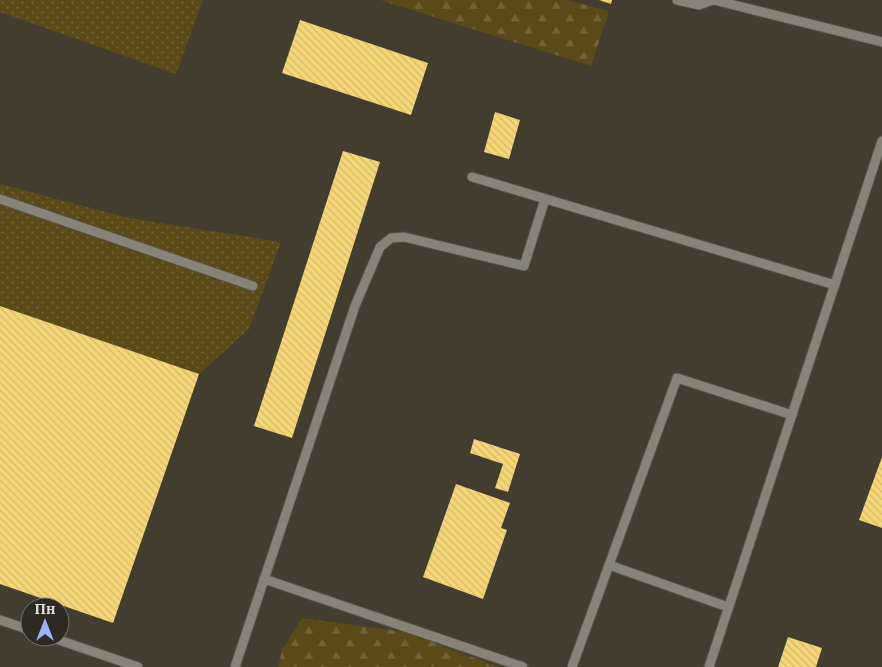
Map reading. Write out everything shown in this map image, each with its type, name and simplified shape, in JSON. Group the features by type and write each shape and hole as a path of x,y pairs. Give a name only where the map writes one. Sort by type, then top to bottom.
{"lane":[{"path":"677,0 699,5 714,0 882,42"},
{"path":"708,667 882,141"},
{"path":"472,177 835,285"},
{"path":"235,667 355,306 380,247 391,238 404,237 524,266 545,198"},
{"path":"0,199 253,286"},
{"path":"572,667 677,378 792,415"},
{"path":"609,565 728,607"},
{"path":"264,580 523,667"},
{"path":"0,620 20,627"},
{"path":"70,644 138,667"}],"shaded area":[{"path":"0,0 882,0 882,667 0,667"}],"green space":[{"path":"0,0 203,0 176,74 0,12"},
{"path":"380,0 567,0 609,11 591,66"},
{"path":"0,184 129,218 281,242 249,329 199,374 0,306"},
{"path":"302,618 405,632 499,667 278,667 282,650"}],"building":[{"path":"599,0 612,0 611,4"},
{"path":"300,20 428,63 411,115 282,73"},
{"path":"495,112 520,120 509,159 484,152"},
{"path":"343,151 380,162 292,438 254,426"},
{"path":"0,306 199,374 113,623 70,608 70,597 38,597 0,584"},
{"path":"474,439 520,454 508,492 495,488 503,464 470,453"},
{"path":"882,457 882,528 859,520"},
{"path":"456,484 510,503 501,528 507,530 483,599 423,577"},
{"path":"788,637 822,648 816,667 778,667"}]}
